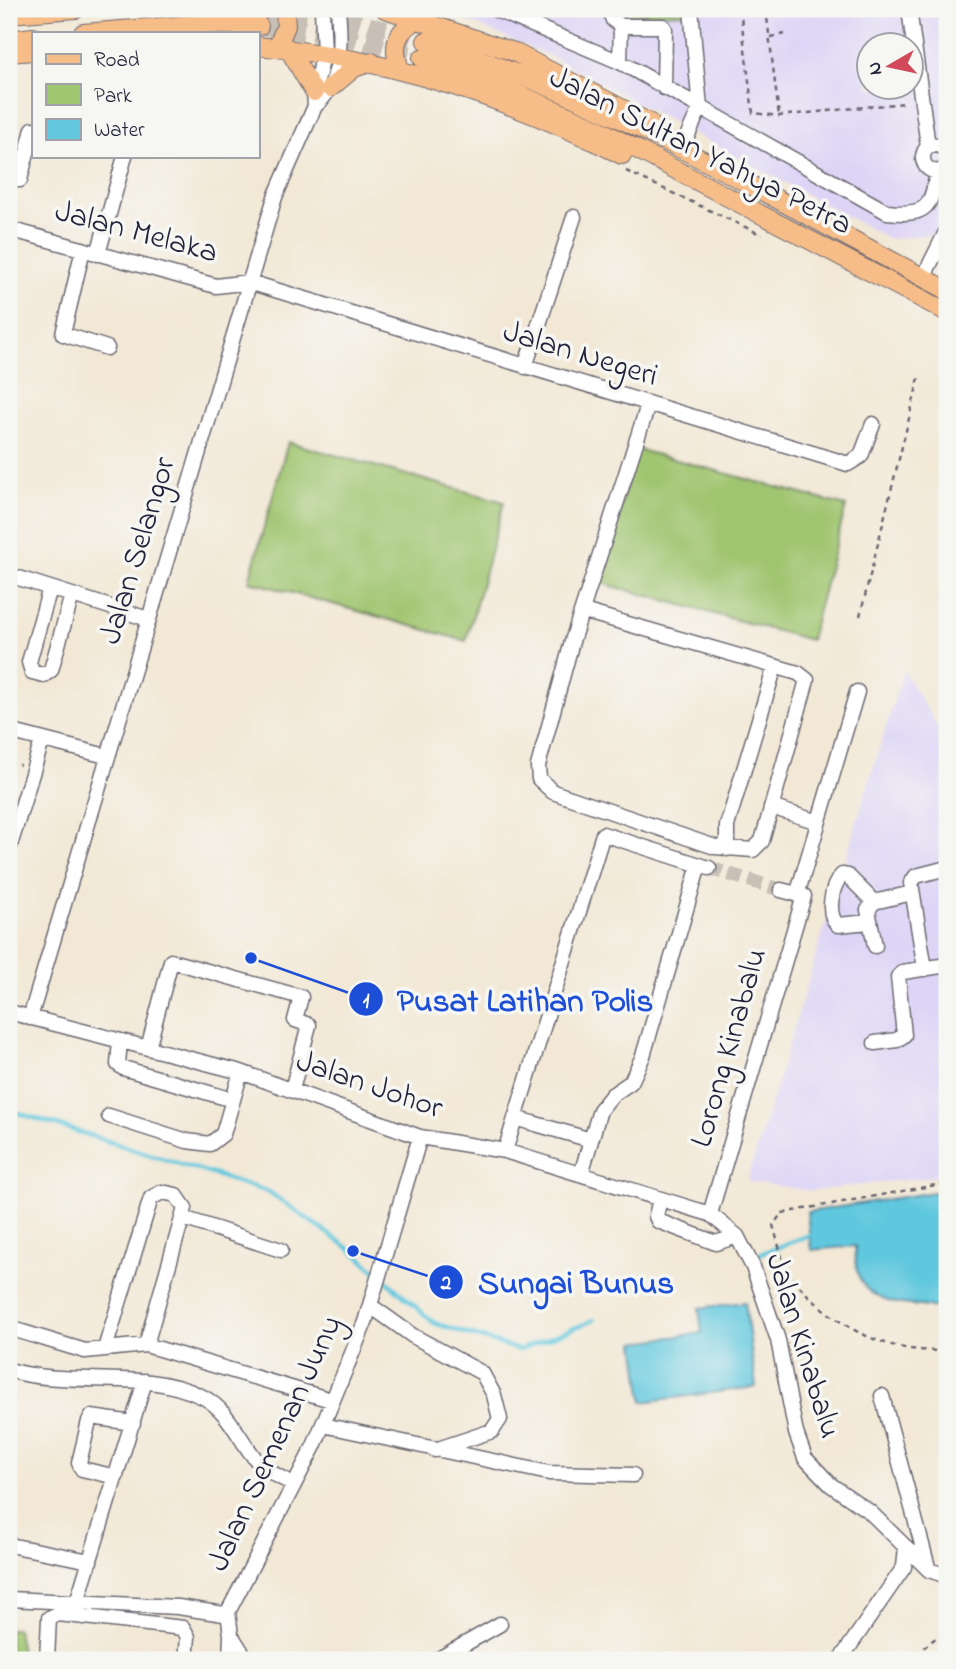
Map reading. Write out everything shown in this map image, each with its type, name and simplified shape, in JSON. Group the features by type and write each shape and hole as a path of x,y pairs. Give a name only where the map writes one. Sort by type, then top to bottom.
{"main road":[{"path":"9,14 76,9"},
{"path":"222,9 261,18"},
{"path":"285,9 283,48 320,95 354,68 372,62"},
{"path":"385,9 514,52 685,141 724,173"},
{"path":"96,32 261,18"},
{"path":"400,69 394,50 397,38 407,25 420,19"},
{"path":"9,40 32,37"},
{"path":"259,46 331,54 372,62 504,101 667,177 706,187"},
{"name":"Jalan Sultan Yahya Petra","path":"947,290 665,142 488,61 424,50 596,128 947,312"},
{"path":"9,53 32,51"}],"street":[{"path":"322,9 331,54"},
{"path":"331,54 338,9"},
{"path":"494,9 620,62 887,212 909,215 922,210 932,201 942,170 928,170 923,162 923,153 928,146 937,143 947,148"},
{"path":"609,9 613,20 621,26 659,25 665,29 664,88"},
{"path":"685,141 699,108 691,9"},
{"path":"909,9 928,146"},
{"path":"620,62 621,26"},
{"name":"Jalan Selangor","path":"30,1018 275,197 320,95 331,54"},
{"path":"20,180 32,133"},
{"path":"99,254 124,158"},
{"path":"525,368 574,217"},
{"name":"Jalan Melaka","path":"9,229 216,286 249,282"},
{"path":"923,278 945,234"},
{"path":"83,249 63,334 107,348"},
{"name":"Jalan Negeri","path":"249,282 848,464 861,456 873,424"},
{"path":"583,611 798,673 807,680 762,841 753,850 727,849 553,792 539,779 538,766 583,611 648,405"},
{"path":"9,575 148,618"},
{"path":"50,588 29,662 32,672 44,674 51,670 72,595"},
{"path":"727,849 727,826 775,666"},
{"name":"Lorong Kinabalu","path":"710,1214 818,822 858,692"},
{"path":"9,732 106,756"},
{"path":"9,849 42,741"},
{"path":"771,807 818,822"},
{"path":"505,1151 603,834 704,867 643,1056 631,1082 612,1095 600,1110 581,1174"},
{"path":"925,969 911,883 916,876 947,868"},
{"path":"869,922 838,925 834,921 830,915 837,880 842,875 848,876 874,902"},
{"path":"781,890 800,895"},
{"path":"875,946 868,910 874,902 912,893"},
{"path":"148,1048 171,961 301,998 295,1020 309,1025 292,1090"},
{"path":"875,1043 897,1040 904,1035 898,977 903,972 947,965"},
{"name":"Jalan Johor","path":"9,1012 241,1072 420,1138 505,1151 710,1214"},
{"path":"120,1041 118,1064 123,1068 233,1100"},
{"path":"109,1116 187,1141 210,1144 223,1134 241,1072"},
{"path":"515,1118 591,1140"},
{"name":"Jalan Semenan Juny","path":"228,1612 323,1425 373,1300 420,1138"},
{"path":"104,1349 151,1198 162,1192 176,1195 185,1208 146,1345"},
{"path":"660,1199 656,1216 658,1221 716,1243 737,1236"},
{"name":"Jalan Kinabalu","path":"710,1214 737,1236 754,1272 778,1340 793,1419 805,1458 831,1485 870,1512 906,1547"},
{"path":"183,1218 281,1250"},
{"path":"373,1300 413,1336 482,1373 494,1395 499,1419 492,1431 434,1451"},
{"path":"9,1328 85,1351 146,1345 331,1400"},
{"path":"9,1370 34,1378 145,1381 203,1397 225,1414 256,1459 278,1477 294,1484"},
{"path":"77,1602 145,1381"},
{"path":"881,1396 929,1570"},
{"path":"116,1477 82,1469 80,1453 86,1432 91,1417 133,1423"},
{"path":"323,1425 434,1451 549,1473 633,1475"},
{"path":"9,1545 90,1561"},
{"path":"906,1547 929,1570 947,1576"},
{"path":"840,1660 904,1567 906,1547"},
{"path":"9,1599 183,1628 188,1637 187,1660"},
{"path":"47,1660 49,1618 59,1608 77,1602 178,1607 223,1614 228,1612 230,1660"},
{"path":"437,1660 500,1624"},
{"path":"231,1636 247,1660"}],"path":[{"path":"740,9 753,113 779,116 904,103"},
{"path":"766,9 779,116"},
{"path":"770,37 785,34"},
{"path":"618,168 763,235"},
{"path":"860,616 920,374"},
{"path":"947,1183 782,1213 773,1225 785,1268 816,1304 884,1345 927,1352 947,1350"},
{"path":"754,1272 785,1268"},
{"path":"908,1660 947,1629"}],"shaded area":[{"path":"440,9 947,9 947,211 934,234 889,239 552,57"},
{"path":"903,671 947,741 947,1175 810,1191 747,1181"}],"green space":[{"path":"626,9 686,9 686,13 626,15"},
{"path":"288,442 504,502 466,641 249,581"},
{"path":"636,449 846,506 810,640 601,583"},
{"path":"9,1629 17,1629 22,1660 9,1660"}],"water":[{"path":"947,1190 947,1308 896,1303 872,1294 858,1274 855,1246 811,1250 807,1212"},
{"path":"745,1302 756,1387 643,1402 635,1342 702,1333 699,1308"}],"waterway":[{"path":"9,1110 269,1192 353,1251 434,1323 519,1350 594,1320"},
{"path":"757,1255 815,1233"}],"tunnel":[{"path":"262,10 340,18 426,41"},
{"path":"259,26 342,37 422,58"},
{"path":"709,868 781,890"}],"place":[{"name":"Pusat Latihan Polis","path":"251,958"},
{"name":"Sungai Bunus","path":"353,1251"}]}
